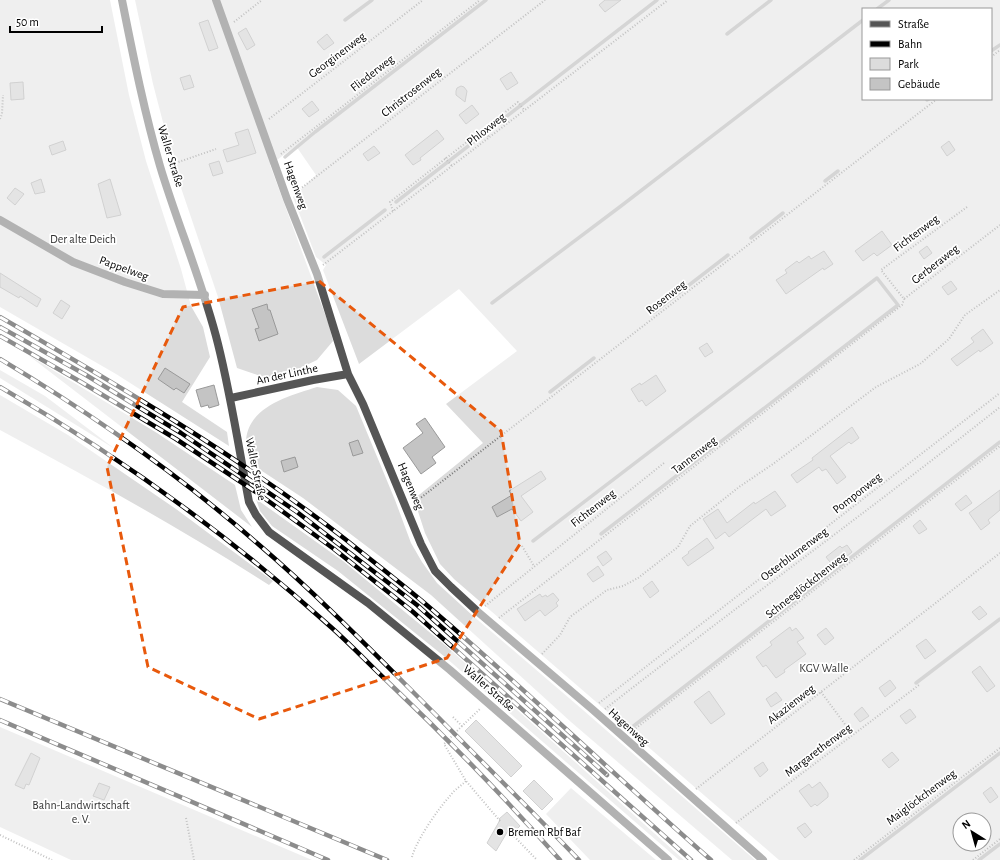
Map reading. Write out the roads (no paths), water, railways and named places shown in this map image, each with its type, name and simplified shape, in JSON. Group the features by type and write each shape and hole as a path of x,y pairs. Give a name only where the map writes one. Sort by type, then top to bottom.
{"street":[{"name":"Waller Straße","path":"122,0 151,135 205,294 231,398 249,502 256,515 269,532 368,603 450,670 668,860"},
{"name":"Hagenweg","path":"216,0 287,199 317,274 348,374 363,404 421,544 434,570 450,587 478,612 595,712 763,860"},
{"name":"Pappelweg","path":"0,220 73,262 125,282 163,294 205,294"},
{"name":"An der Linthe","path":"231,398 348,374"}],"waterway":[{"path":"345,20 372,0"},
{"path":"285,157 315,132 486,0"},
{"path":"396,202 657,0"},
{"path":"727,34 771,0"},
{"path":"878,8 889,0"},
{"path":"492,303 862,21"},
{"path":"992,50 1000,45"},
{"path":"825,181 838,171"},
{"path":"324,257 385,210"},
{"path":"751,238 783,213"},
{"path":"654,312 728,255"},
{"path":"533,541 877,278 898,305 601,534"},
{"path":"550,392 594,358"},
{"path":"631,728 1000,442"},
{"path":"916,683 1000,619"},
{"path":"860,860 1000,753"},
{"path":"979,860 1000,844"}],"railway":[{"path":"0,317 176,422 262,478 345,539 413,593 459,633 711,860"},
{"path":"0,327 86,375 181,433 297,512 417,605 607,775"},
{"path":"0,336 81,382 176,439 256,492 334,549 412,611 691,860"},
{"path":"0,359 133,445 227,517 281,564 349,628 579,860"},
{"path":"0,387 44,413 130,469 254,561 339,634 454,747 497,791 560,860"},
{"path":"0,699 387,860"},
{"path":"0,720 328,860"}],"place":[{"name":"Bremen Rbf Baf","path":"500,832"}],"park label":[{"name":"Der alte Deich","path":"83,239"},
{"name":"KGV Walle","path":"824,668"},
{"name":"Bahn-Landwirtschaft e. V.","path":"81,812"}]}
